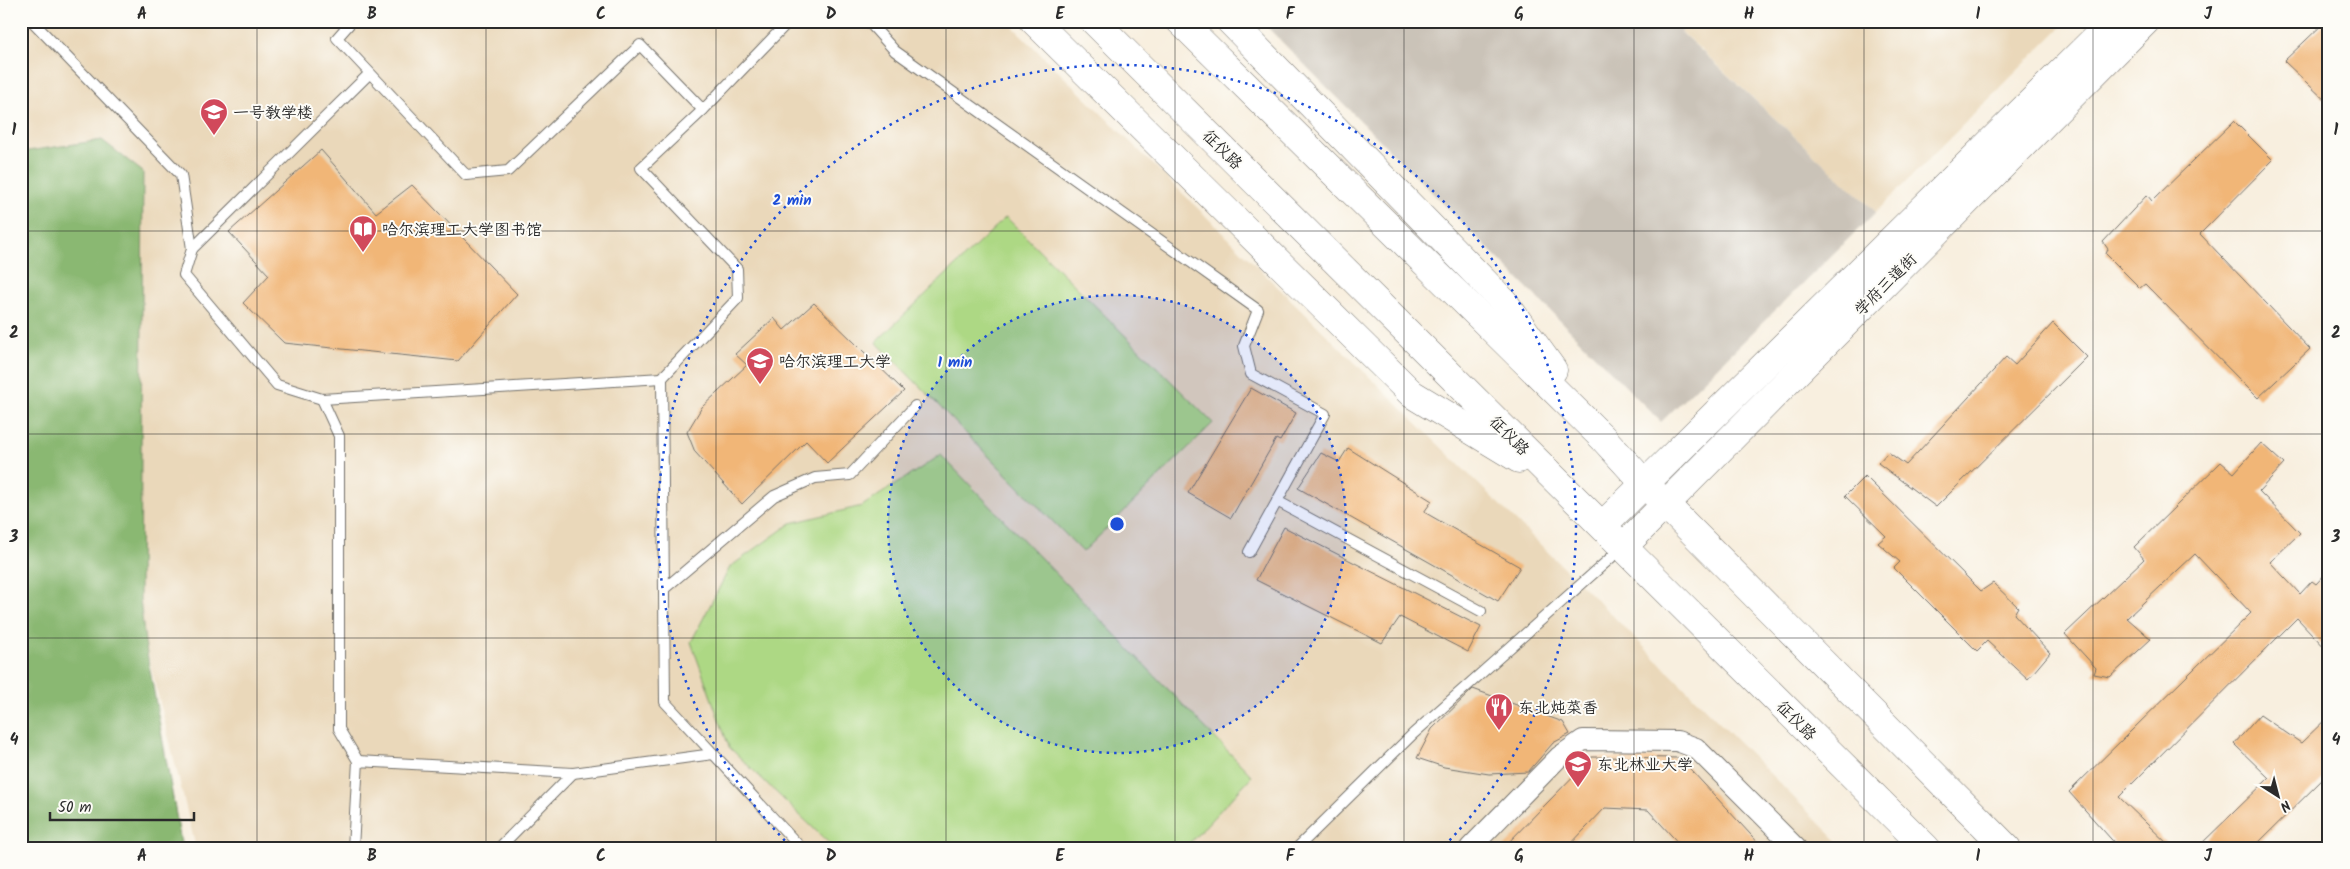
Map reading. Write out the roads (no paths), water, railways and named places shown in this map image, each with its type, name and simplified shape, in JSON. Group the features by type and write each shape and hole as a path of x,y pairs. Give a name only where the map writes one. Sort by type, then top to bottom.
{"main road":[{"path":"1034,21 1412,394 1558,483"},
{"name":"征仪路","path":"1094,21 1926,848"},
{"path":"1180,21 1603,438 1646,485 2007,848"},
{"path":"1230,21 1504,302 1603,438"},
{"name":"学府三道街","path":"1604,526 2113,21"},
{"name":"学府三道街","path":"1624,546 1667,505 2146,21"}],"street":[{"path":"1470,848 1559,757 1583,740 1592,740 1677,741 1696,748 1796,848"}],"lane":[{"path":"32,21 181,175 192,249 184,275 277,385 322,399 662,378 738,298 737,269 641,168 703,110 790,21"},
{"path":"337,21 348,25 337,38 466,175 508,172 640,45 703,110"},
{"path":"868,21 895,51 1258,310 1244,346 1251,374 1325,414 1249,552"},
{"path":"192,249 370,74"},
{"path":"662,378 665,702 801,848"},
{"path":"322,399 339,436 339,729 358,762 353,848"},
{"path":"664,589 774,496 815,478 850,475 915,406"},
{"path":"1277,501 1481,611"},
{"path":"1297,848 1413,734 1624,546"},
{"path":"358,762 573,772 713,754"},
{"path":"499,848 573,772"}],"place":[{"name":"一号教学楼","path":"214,136"},
{"name":"哈尔滨理工大学图书馆","path":"363,253"},
{"name":"哈尔滨理工大学","path":"760,385"},
{"name":"东北炖菜香","path":"1499,731"},
{"name":"东北林业大学","path":"1578,788"}]}
